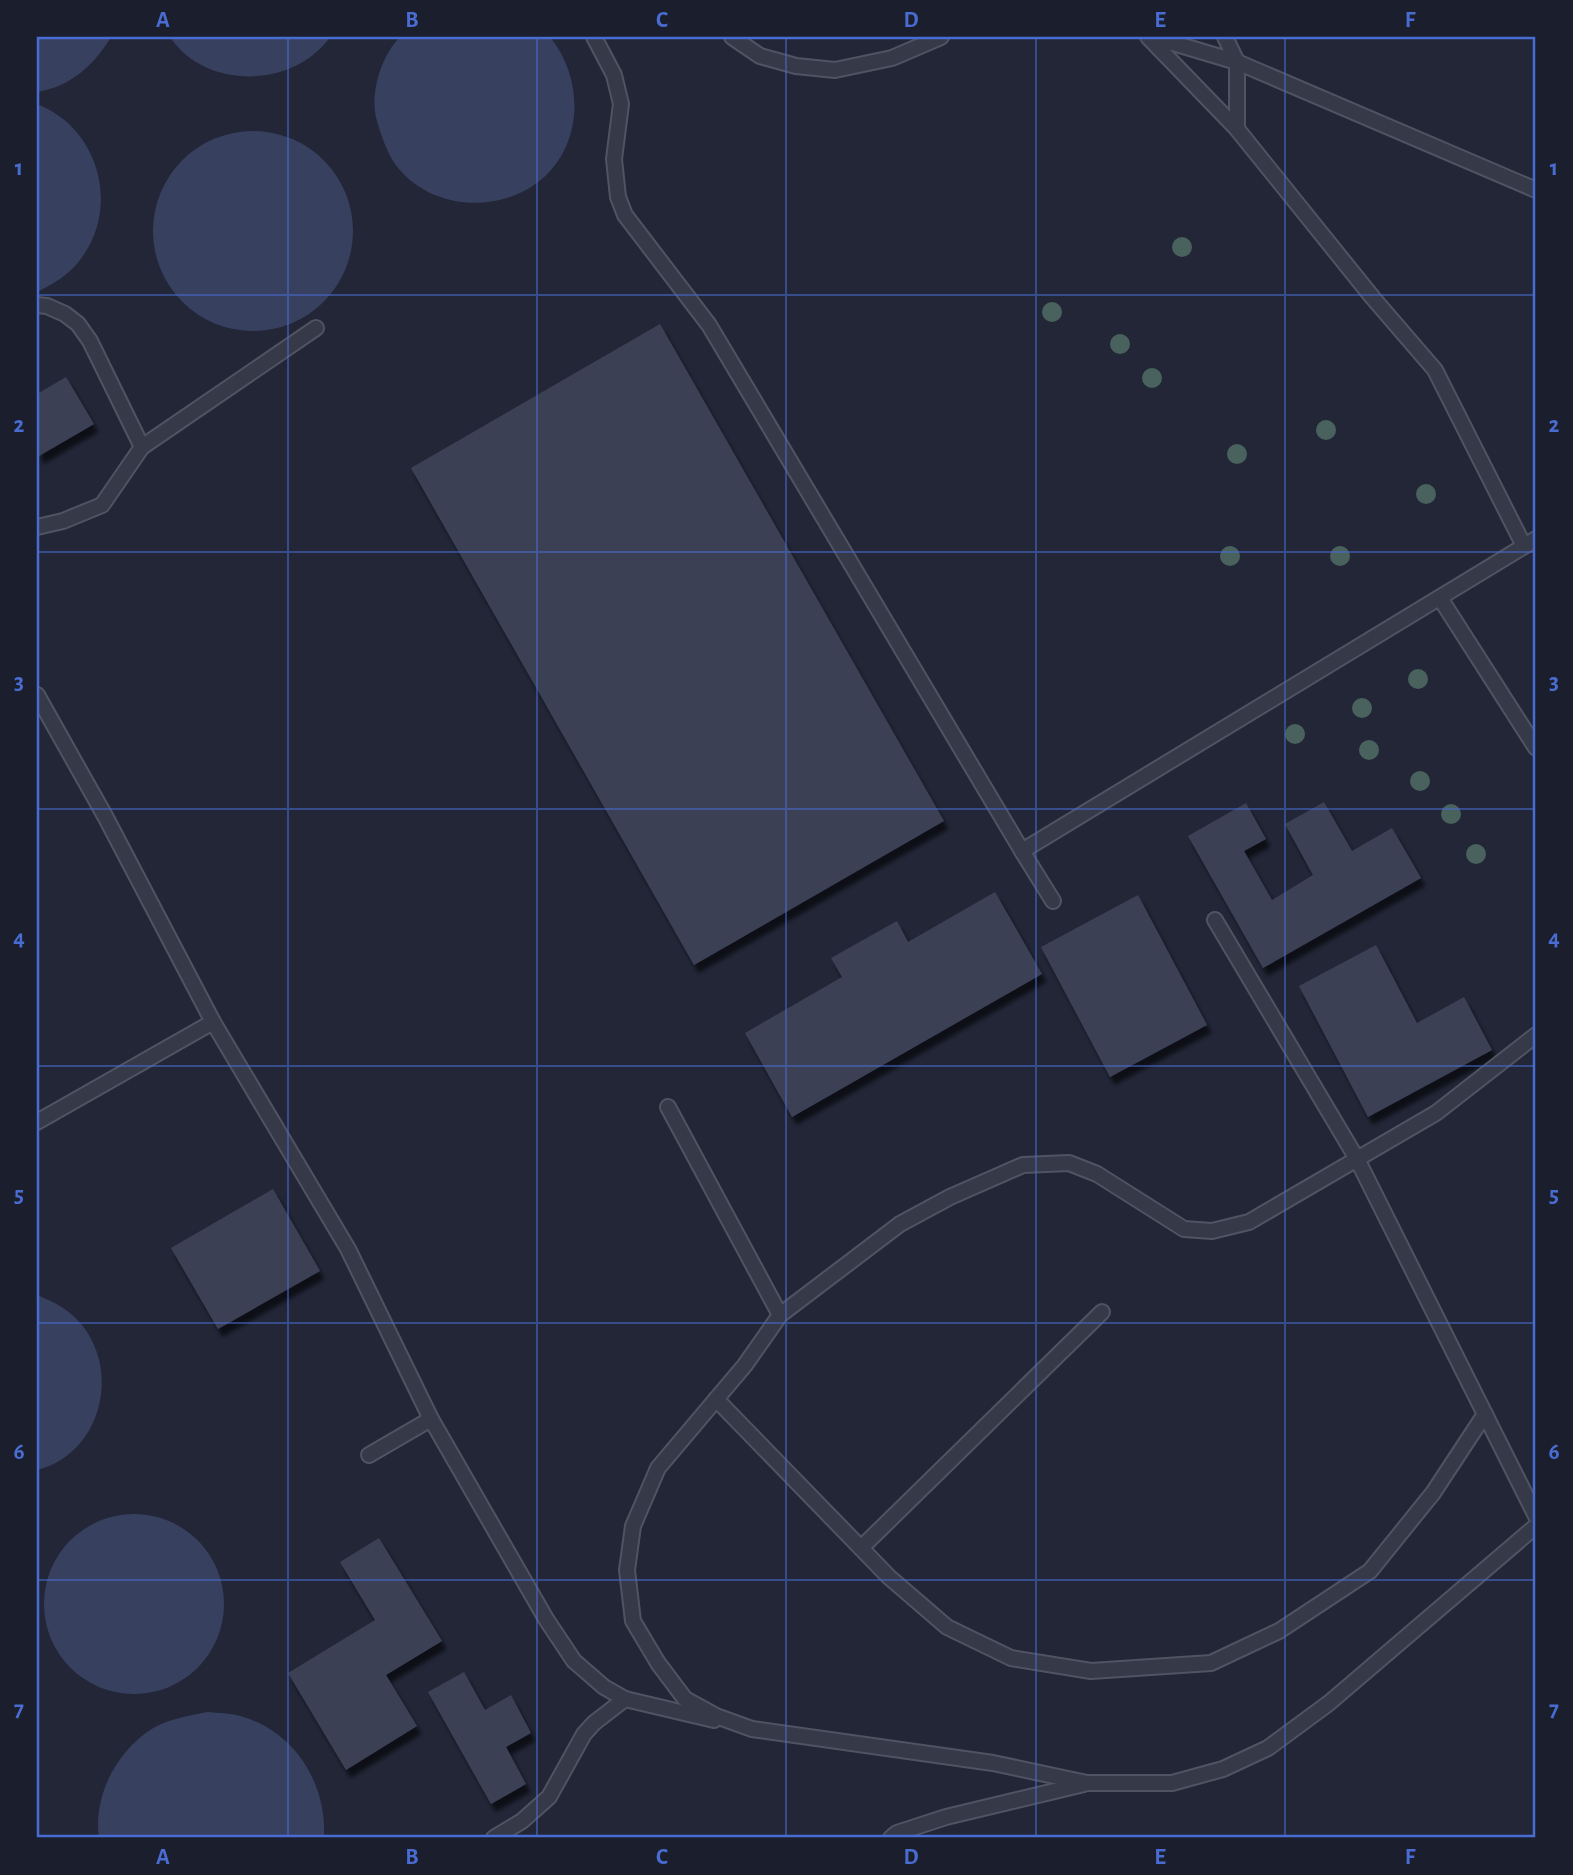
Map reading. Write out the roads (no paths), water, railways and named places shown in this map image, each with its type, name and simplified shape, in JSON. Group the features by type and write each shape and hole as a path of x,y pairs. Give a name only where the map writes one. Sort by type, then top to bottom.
{"lane":[{"path":"594,37 614,75 621,104 614,159 618,197 625,215 709,325 1053,901"},
{"path":"732,37 760,55 796,66 835,71 892,58 941,37"},
{"path":"1022,852 1530,543 1435,370 1373,298 1237,129 1150,37"},
{"path":"1150,37 1237,62 1536,190"},
{"path":"1225,37 1237,62 1237,129"},
{"path":"37,305 47,306 65,314 78,324 90,341 142,447"},
{"path":"37,527 63,521 102,505 142,447 316,328"},
{"path":"1440,598 1536,748"},
{"path":"37,695 105,816 213,1022 348,1250 431,1419 546,1619 574,1661 604,1688 625,1699 752,1729 993,1763 1087,1783 1172,1783 1223,1769 1268,1748 1329,1703 1536,1526"},
{"path":"1214,920 1357,1159 1536,1516"},
{"path":"37,1122 213,1022"},
{"path":"752,1729 716,1716 685,1699 658,1663 634,1621 627,1570 633,1526 659,1468 744,1365 780,1315 900,1224 950,1197 1023,1165 1069,1163 1097,1174 1184,1229 1212,1231 1249,1222 1436,1113 1536,1035"},
{"path":"668,1107 780,1315"},
{"path":"861,1548 1102,1312"},
{"path":"716,1399 889,1577 947,1627 1011,1658 1091,1671 1211,1663 1279,1631 1370,1571 1433,1493 1485,1414"},
{"path":"369,1455 431,1419"},
{"path":"494,1838 522,1821 549,1797 584,1734 625,1699"},
{"path":"891,1838 897,1833 946,1817 1087,1783"}],"water":[{"path":"37,37 111,37 97,57 80,73 60,85 37,92"},
{"path":"170,37 330,37 314,54 295,66 273,74 250,76 227,74 205,67 186,55"},
{"path":"400,37 550,37 562,55 570,75 574,116 570,137 561,156 548,173 531,187 515,195 480,203 444,198 427,192 412,182 395,164 389,153 375,111 378,76 387,54"},
{"path":"37,104 58,115 76,131 89,150 97,171 101,194 99,217 92,239 80,260 66,275 37,292"},
{"path":"253,131 291,138 324,160 346,193 353,231 346,269 324,302 291,324 253,331 215,324 182,302 160,269 153,231 160,193 182,160 215,138"},
{"path":"37,1295 61,1307 82,1325 94,1345 102,1388 98,1410 89,1430 76,1447 59,1461 37,1470"},
{"path":"134,1514 152,1515 169,1521 198,1540 217,1569 223,1586 223,1622 217,1639 198,1668 169,1687 152,1693 134,1694 116,1693 99,1687 70,1668 51,1639 45,1622 44,1604 45,1586 51,1569 70,1540 99,1521 116,1515"},
{"path":"207,1712 236,1715 260,1723 292,1747 304,1762 320,1798 324,1838 99,1838 98,1822 104,1791 117,1763 127,1751 150,1730 163,1723"}]}
